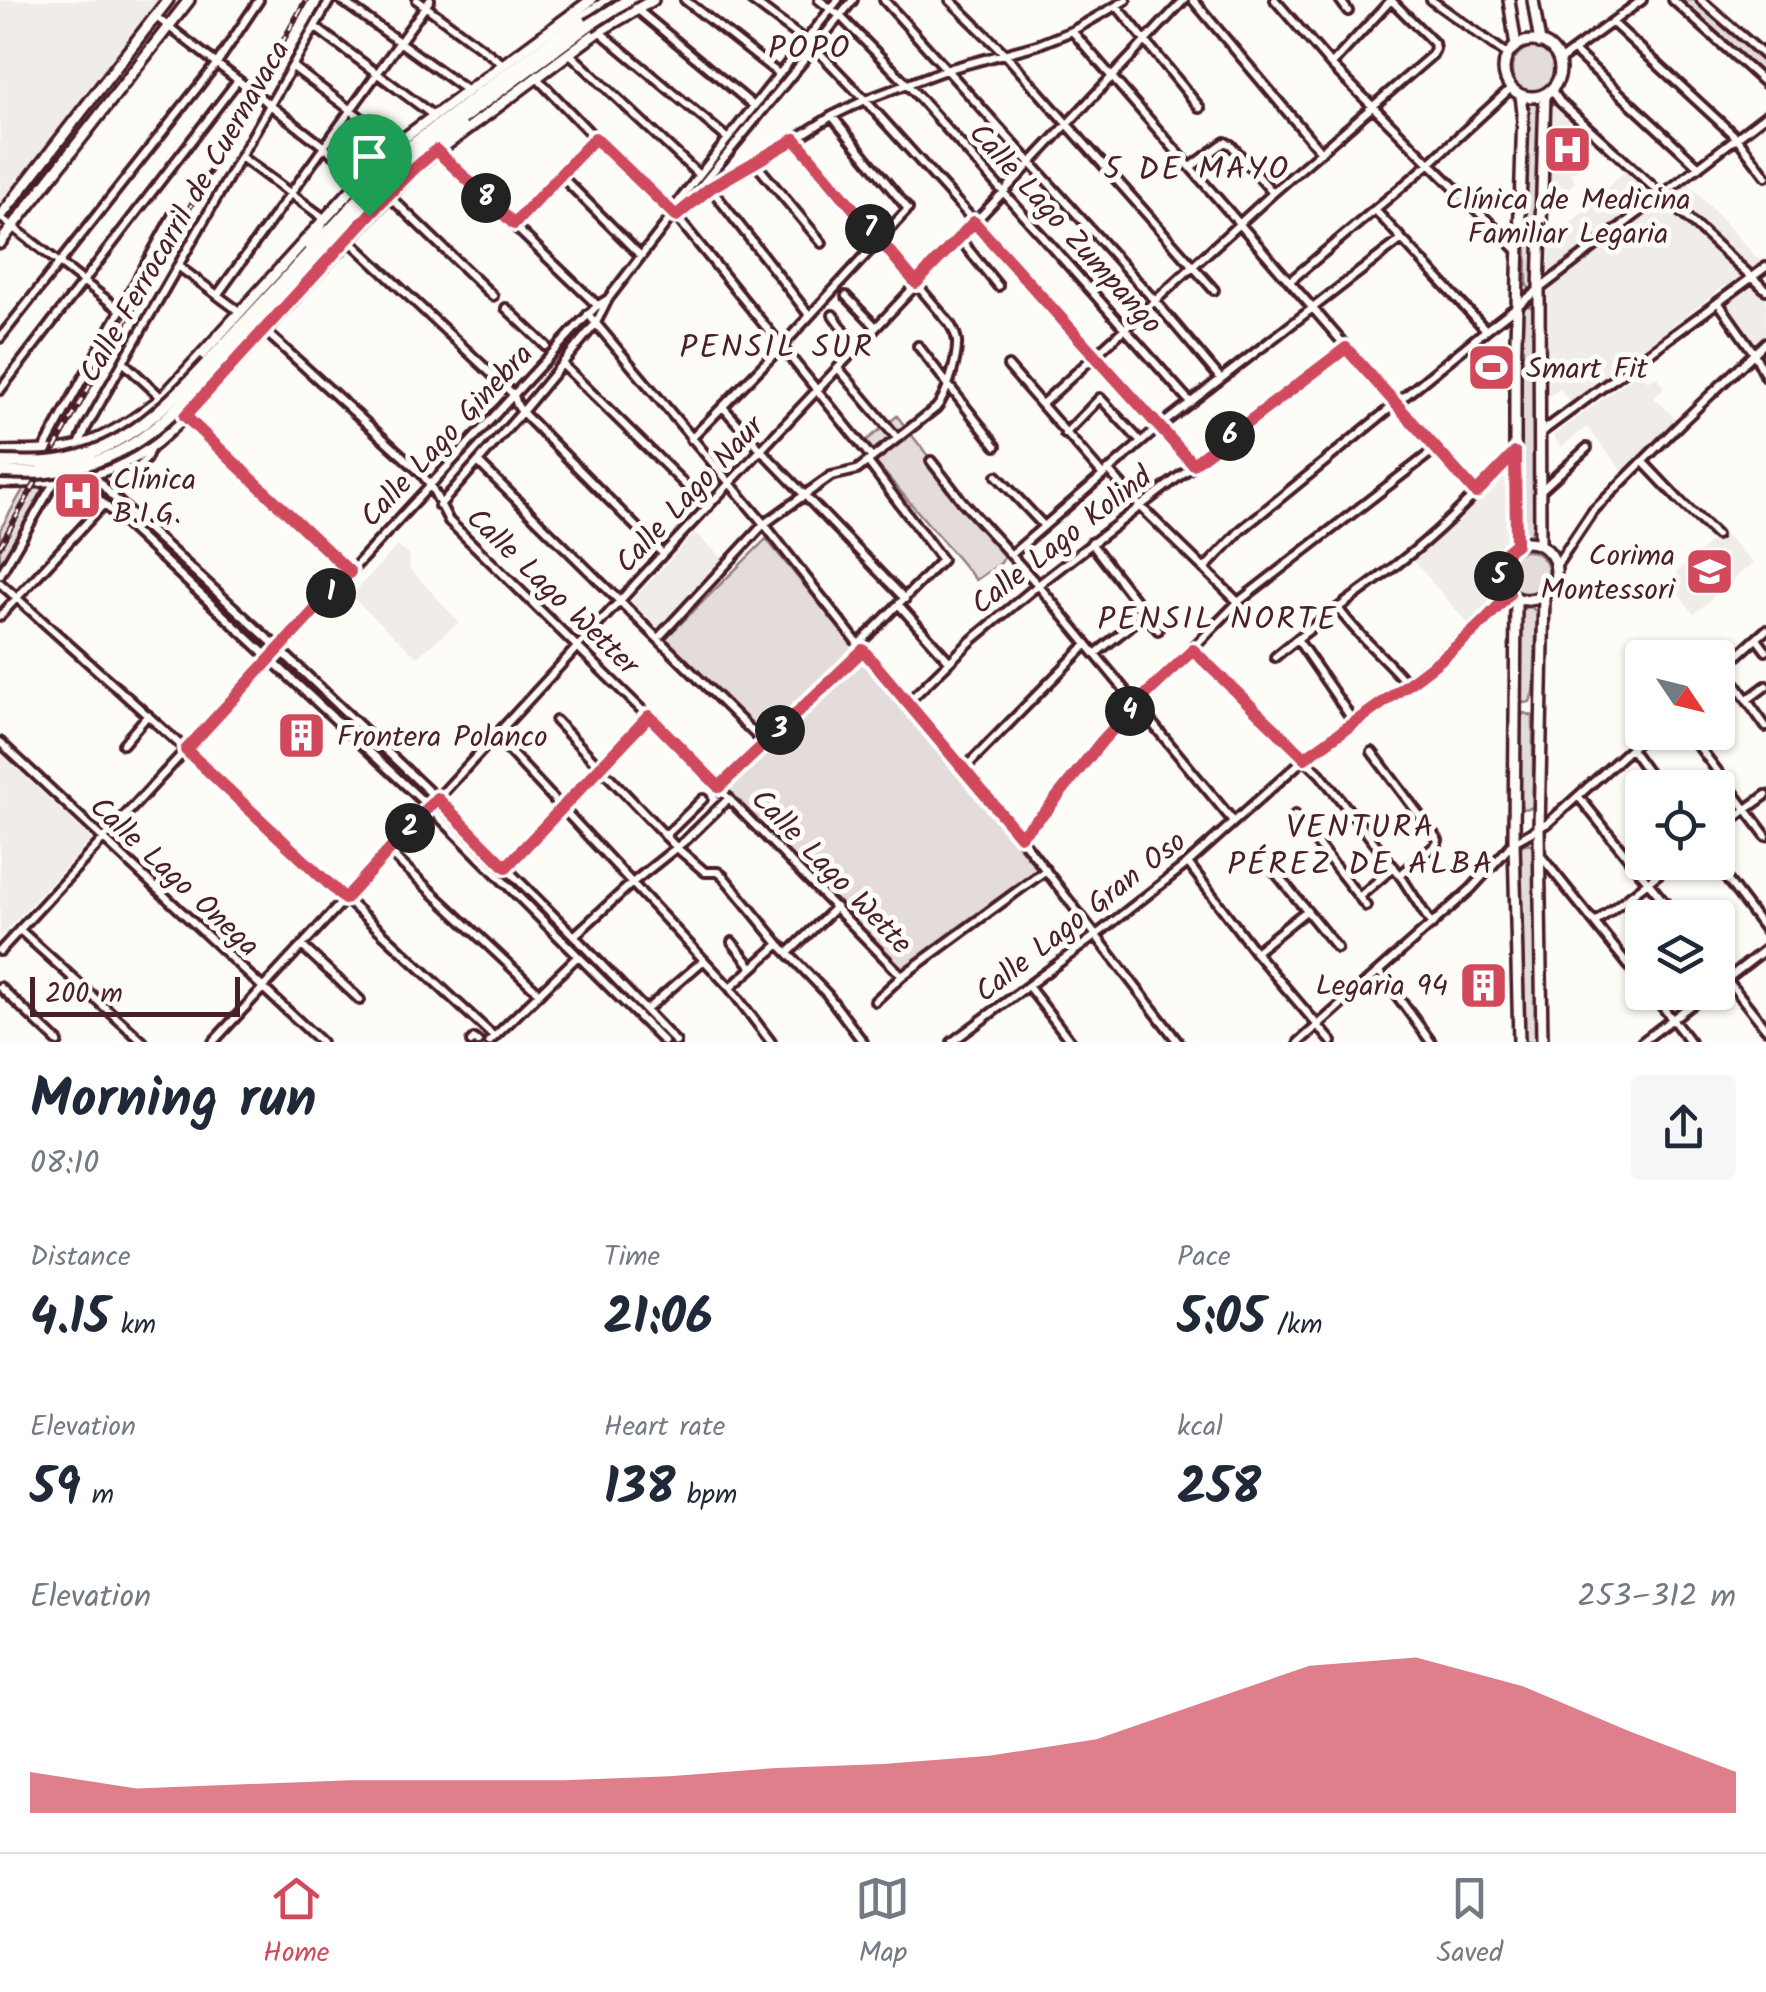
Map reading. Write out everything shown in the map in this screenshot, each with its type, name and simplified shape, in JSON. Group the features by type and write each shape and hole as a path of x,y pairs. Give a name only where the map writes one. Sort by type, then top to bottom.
{"highway":[{"path":"0,472 46,472 89,464 120,453 146,437 177,410 211,366 297,272 409,158 590,24 610,0"},
{"path":"297,272 402,152 461,108 590,24 633,4"},
{"path":"434,116 461,108"},
{"path":"440,147 478,108"},
{"path":"297,272 323,222"},
{"path":"297,272 338,250"},
{"path":"0,462 49,462 116,443 169,404 211,366"}],"main road":[{"path":"0,217 168,0"},
{"path":"0,242 188,0"},
{"path":"0,452 79,446 132,421 162,398 396,144 591,0"},
{"path":"620,0 624,16"},
{"path":"0,482 75,478 129,460 151,446 185,416 414,169 568,53 590,24 624,16 633,4 653,0"},
{"path":"1508,0 1516,46"},
{"path":"1534,0 1540,42"},
{"path":"1540,42 1560,57 1559,76 1548,91 1533,97 1511,88 1504,72 1508,56 1516,46 1540,42"},
{"path":"1540,544 1539,290 1548,91"},
{"path":"1516,544 1521,95"},
{"path":"132,421 151,446"},
{"path":"1542,1042 1544,596 1554,583 1556,566 1540,544 1516,544 1503,555 1498,572 1503,588 1528,600 1544,596"},
{"path":"1513,596 1519,1042"},
{"path":"1516,709 1541,709"}],"street":[{"path":"0,338 217,63 259,0"},
{"name":"Calle Ferrocarril de Cuernavaca","path":"79,446 122,362 330,0"},
{"path":"341,0 466,90"},
{"path":"417,0 428,3 503,64"},
{"path":"684,0 779,74"},
{"path":"751,0 815,48 865,100 1193,464"},
{"name":"Calle Lago Zumpango","path":"819,0 832,8 906,84 1190,402"},
{"path":"674,213 699,175 838,0"},
{"path":"674,213 708,185 853,0"},
{"path":"884,0 1221,379"},
{"path":"950,0 1006,54 1214,290"},
{"path":"708,185 756,164 865,100 1072,31 1126,0"},
{"name":"Calle Lago Naur","path":"212,1042 663,554 1184,0"},
{"path":"1193,0 1321,152"},
{"path":"1275,0 1331,64 1519,252"},
{"path":"1340,0 1348,12"},
{"path":"1042,404 1436,49 1434,42 1391,0 1331,64"},
{"path":"1430,0 1508,56"},
{"path":"1560,57 1574,52 1642,0"},
{"path":"1673,0 1766,84"},
{"path":"1701,0 1766,56"},
{"path":"218,294 428,3"},
{"path":"633,4 754,106"},
{"path":"1117,6 1200,108"},
{"path":"155,16 363,177"},
{"path":"1613,23 1737,138 1766,176"},
{"path":"590,24 728,139"},
{"path":"315,27 434,116"},
{"path":"1072,31 1476,493"},
{"path":"1574,52 1699,167"},
{"path":"568,53 699,175"},
{"path":"293,67 396,144"},
{"path":"536,77 674,213 817,390 942,560 766,744 719,787"},
{"path":"0,390 238,80"},
{"path":"1290,281 1430,163 1511,88"},
{"path":"1548,91 1766,290"},
{"path":"1204,568 1241,530 1486,330 1766,114"},
{"path":"691,439 908,209 832,116"},
{"path":"514,224 595,138"},
{"path":"659,638 764,524 830,476 852,472 870,460 941,403 948,385 957,338 950,324 795,139"},
{"path":"1191,167 1225,142 1273,194"},
{"path":"440,147 600,308"},
{"path":"240,157 323,222"},
{"path":"756,164 822,243"},
{"path":"560,175 641,256"},
{"path":"708,185 809,315"},
{"path":"388,196 494,296"},
{"path":"1375,210 1486,330"},
{"name":"Calle Ferrocarril de Cuernavaca","path":"42,451 174,213"},
{"name":"Calle Lago Ginebra","path":"0,951 588,314 600,308 674,213"},
{"path":"0,217 120,310"},
{"path":"959,238 998,286"},
{"path":"1012,554 1160,426 1402,238"},
{"path":"348,239 514,395 522,412 663,554"},
{"path":"178,266 240,312"},
{"path":"1539,434 1766,267"},
{"path":"846,296 876,328"},
{"path":"1718,302 1766,377"},
{"path":"506,308 546,346"},
{"name":"Calle Lago Ginebra","path":"439,506 596,323 600,308"},
{"path":"588,314 1020,836 1178,1042"},
{"path":"832,315 857,348"},
{"name":"Calle Lago Wetter","path":"265,331 421,473 449,522 729,798"},
{"path":"1556,566 1592,512 1766,342"},
{"path":"918,346 996,446"},
{"name":"Calle Lago Kolind","path":"907,702 1038,585 1346,348"},
{"path":"122,362 162,398"},
{"path":"562,364 708,507"},
{"path":"1008,366 1065,434 1238,602"},
{"path":"838,368 897,438"},
{"path":"1065,434 1100,398 1141,442"},
{"path":"723,407 902,602 949,661"},
{"path":"185,416 350,572"},
{"path":"79,446 92,473 112,496 437,798 676,1042"},
{"path":"112,496 146,458 151,446"},
{"path":"1539,492 1587,448"},
{"path":"1020,836 1046,811 1136,704 1238,602 1434,449"},
{"path":"1276,658 1402,560 1515,453"},
{"path":"930,460 1233,821"},
{"path":"478,462 766,744"},
{"path":"1643,462 1716,535"},
{"path":"997,476 1044,526"},
{"path":"75,478 430,807 664,1042"},
{"path":"0,575 54,481"},
{"path":"0,616 103,505"},
{"path":"1091,543 1158,630"},
{"path":"0,583 186,750 491,1039 578,956"},
{"name":"Calle Lago Gran Oso","path":"952,1042 963,1039 1188,863 1305,758 1407,684 1513,596"},
{"path":"1338,608 1354,631 1407,684"},
{"path":"1095,654 1144,614"},
{"path":"1735,658 1766,630"},
{"path":"1297,638 1354,722"},
{"path":"1757,638 1766,651"},
{"path":"964,769 1087,644"},
{"path":"1193,650 1320,774 1400,875 1432,925"},
{"path":"1747,700 1766,686"},
{"path":"1735,687 1766,727"},
{"path":"123,744 148,715"},
{"path":"506,867 649,716"},
{"path":"556,721 677,848 706,872 723,876 827,994 863,1042"},
{"path":"496,736 730,988 771,1042"},
{"name":"Calle Lago Onega","path":"0,742 321,1042"},
{"path":"1299,1042 1432,925 1514,842 1540,829 1629,750"},
{"path":"1702,750 1766,836"},
{"path":"1372,752 1438,840 1400,875"},
{"path":"1735,817 1766,795"},
{"path":"1579,796 1662,900"},
{"path":"574,936 729,798"},
{"name":"Calle Lago Wette","path":"729,798 902,976"},
{"path":"665,836 703,799"},
{"path":"1294,815 1366,906"},
{"path":"389,852 539,993"},
{"path":"1540,855 1625,960"},
{"path":"1263,856 1337,948"},
{"path":"1188,863 1332,1042"},
{"path":"1359,897 1394,868"},
{"path":"876,1001 902,976 1046,870"},
{"path":"1595,922 1651,880"},
{"path":"1728,880 1766,931"},
{"path":"788,953 836,907"},
{"path":"1256,952 1306,911"},
{"path":"20,930 143,1042"},
{"path":"732,942 752,967"},
{"path":"730,988 779,944"},
{"path":"302,946 360,1000"},
{"path":"1735,972 1766,950"},
{"path":"646,1010 704,960"},
{"path":"1379,972 1431,1042"},
{"path":"1028,986 1071,1042"},
{"path":"0,987 58,1042"},
{"path":"1735,990 1766,1029"},
{"path":"1665,1010 1690,1042"},
{"path":"1642,1042 1684,1010"}],"shaded area":[{"path":"0,0 159,0 3,205 0,203"},
{"path":"1676,0 1696,0 1766,62 1766,78"},
{"path":"1535,47 1551,54 1558,70 1551,86 1535,93 1519,86 1512,70 1519,54"},
{"path":"1525,98 1541,99 1537,282 1531,290 1527,286"},
{"path":"1551,104 1574,130 1590,139 1588,159 1570,172 1576,182 1548,205 1547,140"},
{"path":"1715,157 1688,183 1763,264 1751,274 1666,195"},
{"path":"1625,171 1656,197 1550,279 1547,246"},
{"path":"1662,197 1748,275 1730,288 1726,285 1616,369 1610,365 1614,370 1572,404 1560,389 1549,396 1547,286"},
{"path":"1752,280 1766,294 1766,339 1755,349 1720,303"},
{"path":"1526,305 1534,308 1534,521 1531,534 1524,536 1520,530 1522,310"},
{"path":"1639,372 1648,381 1656,376 1664,388 1654,398 1677,420 1624,473 1587,427 1561,447 1553,436"},
{"path":"897,416 1005,555 1001,563 976,580 861,445"},
{"path":"1504,473 1511,477 1509,535 1489,560 1488,581 1499,604 1470,626 1411,558"},
{"path":"46,485 0,571 0,530 25,486"},
{"name":"Corima Montessori","path":"1722,531 1753,562 1694,614 1668,581"},
{"path":"695,533 723,559 659,628 631,602"},
{"path":"766,539 1040,872 903,974 724,790 771,745 664,640"},
{"path":"397,546 410,556 409,568 459,622 417,657 351,596"},
{"path":"1527,551 1542,557 1548,572 1542,587 1527,593 1512,587 1506,572 1512,557"},
{"path":"1531,607 1537,612 1534,688 1530,702 1524,703 1520,693 1520,617 1524,608"},
{"path":"1524,713 1533,716 1533,805 1522,809 1519,720"},
{"path":"0,753 92,839 0,937"},
{"path":"1529,843 1534,849 1537,1042 1523,1042 1520,850"}],"railway":[{"path":"0,546 306,0"}],"place":[{"name":"Clínica de Medicina Familiar Legaria","path":"1568,150"},
{"name":"Smart Fit","path":"1491,368"},
{"name":"Clínica B.I.G.","path":"78,496"},
{"name":"Corima Montessori","path":"1710,572"},
{"name":"Frontera Polanco","path":"302,736"},
{"name":"Legaria 94","path":"1483,985"}],"district":[{"name":"POPO","path":"810,47"},
{"name":"5 DE MAYO","path":"1197,168"},
{"name":"PENSIL SUR","path":"777,346"},
{"name":"PENSIL NORTE","path":"1218,618"},
{"name":"VENTURA PÉREZ DE ALBA","path":"1361,844"}],"route":[{"path":"595,138 676,216 710,188 795,139 916,283 974,222 1193,464 1346,348 1476,493 1515,453 1516,544 1503,555 1498,572 1509,594 1487,620 1305,758 1193,650 1136,704 1046,811 1020,836 863,650 719,787 649,716 506,867 437,798 345,899 186,750 350,572 185,416 369,216 436,150 514,224 595,138"}]}
